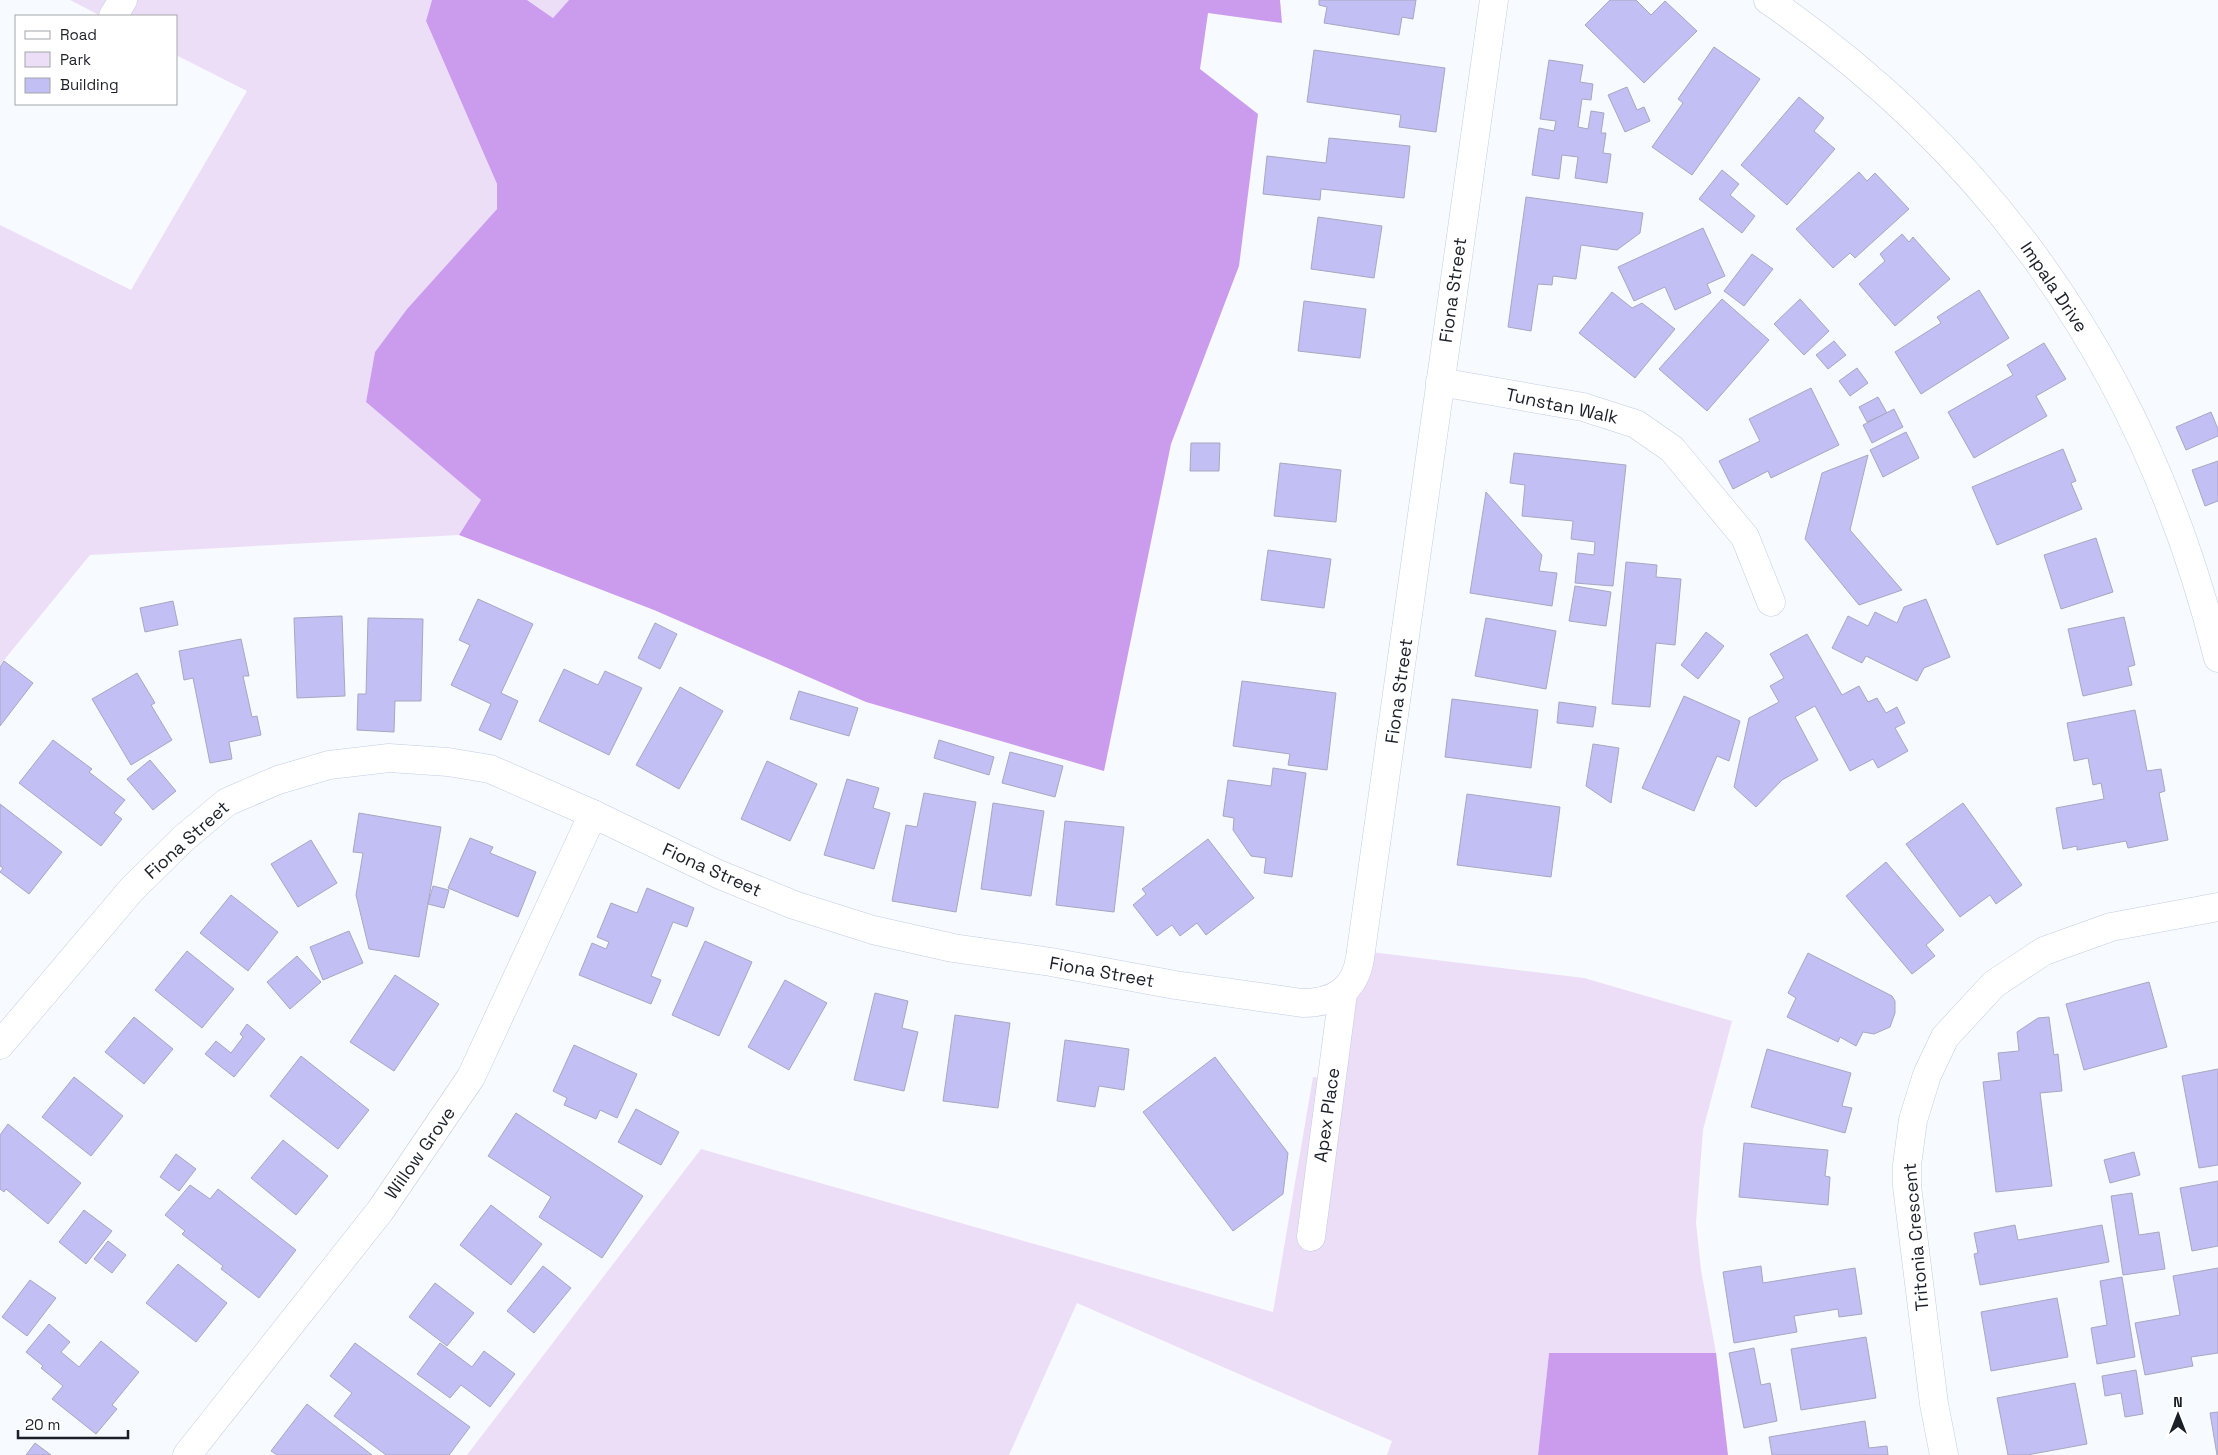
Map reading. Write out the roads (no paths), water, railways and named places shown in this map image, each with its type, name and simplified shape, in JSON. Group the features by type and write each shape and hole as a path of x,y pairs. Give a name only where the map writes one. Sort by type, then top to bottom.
{"street":[{"path":"115,15 123,0"},
{"name":"Fiona Street","path":"0,1045 132,889 184,838 227,802 278,780 329,764 380,759 448,762 490,769 593,814 718,874 794,905 873,930 953,948 1051,962 1175,986 1302,1003 1315,1003 1343,993 1358,973 1494,0"},
{"name":"Impala Drive","path":"1768,0 1805,26 1876,84 1954,157 2022,240 2072,308 2117,386 2155,466 2186,549 2218,658"},
{"name":"Tunstan Walk","path":"1440,382 1583,407 1636,424 1672,449 1745,538 1771,602"},
{"name":"Willow Grove","path":"187,1455 380,1211 471,1077 593,814"},
{"name":"Tritonia Crescent","path":"1944,1455 1934,1404 1906,1165 1913,1120 1927,1075 1945,1037 1994,984 2044,951 2111,927 2218,907"},
{"name":"Apex Place","path":"1311,1237 1343,993"}]}
